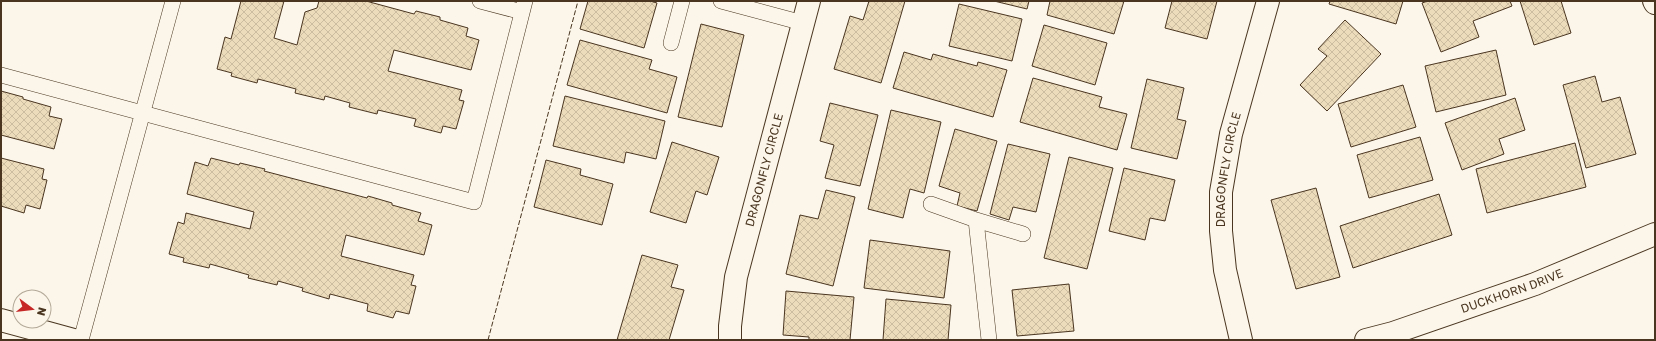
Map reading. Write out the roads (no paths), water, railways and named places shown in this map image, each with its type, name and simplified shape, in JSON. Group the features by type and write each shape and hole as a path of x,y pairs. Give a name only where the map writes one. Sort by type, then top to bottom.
{"street":[{"name":"DRAGONFLY CIRCLE","path":"730,340 730,326 736,277 809,1"},
{"name":"DRAGONFLY CIRCLE","path":"1241,340 1225,270 1221,231 1221,192 1231,134 1268,1"},
{"name":"DUCKHORN DRIVE","path":"1366,340 1393,333 1535,284 1655,234"},
{"path":"1,320 74,340"}],"lane":[{"path":"81,340 173,1"},
{"path":"1,75 474,202 524,6 480,1"},
{"path":"671,43 682,1"},
{"path":"721,1 804,23"},
{"path":"932,204 976,220 1023,234"},
{"path":"976,220 989,340"}]}
